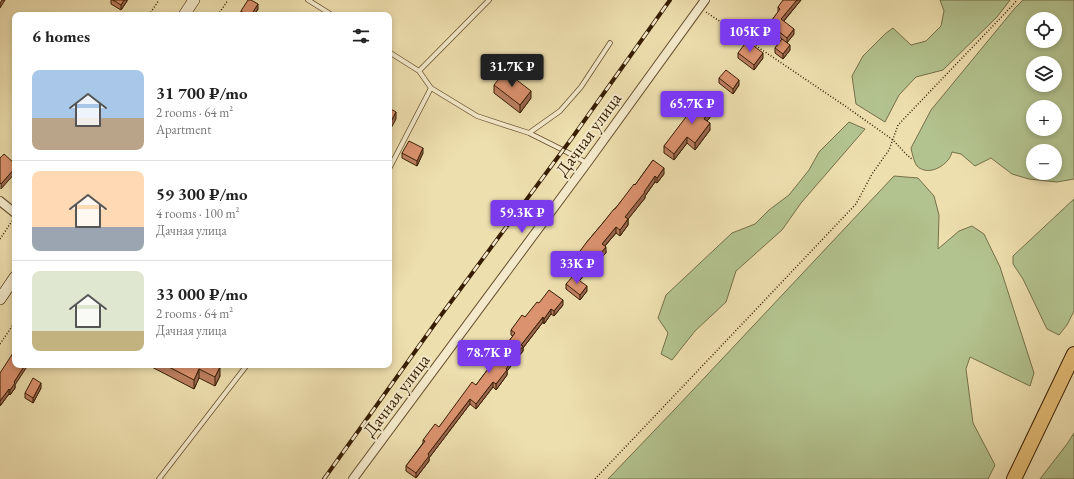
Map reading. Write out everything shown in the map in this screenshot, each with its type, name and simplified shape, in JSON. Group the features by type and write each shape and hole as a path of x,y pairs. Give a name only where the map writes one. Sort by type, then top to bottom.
{"highway":[{"path":"1014,479 1074,354"}],"main road":[{"path":"186,12 194,0"},
{"path":"0,299 12,281"}],"street":[{"name":"Дачная улица","path":"353,479 587,163 705,0"},
{"path":"0,201 12,212"}],"lane":[{"path":"308,0 327,12"},
{"path":"419,71 489,0"},
{"path":"529,133 560,111 581,87 610,43"},
{"path":"392,54 419,71 431,88 477,116 529,133 587,163"},
{"path":"392,163 431,88"},
{"path":"159,479 245,368"}],"path":[{"path":"151,12 159,0"},
{"path":"220,12 228,0"},
{"path":"595,479 856,204 872,174 889,150 898,124 1017,0"},
{"path":"700,7 893,140 913,160"},
{"path":"0,239 12,220"},
{"path":"0,344 12,326"}],"green space":[{"path":"940,0 1010,0 997,17 943,70 916,77 899,95 885,122 856,104 852,76 863,56 893,28 911,45 926,41 941,26 944,11"},
{"path":"1023,0 1074,0 1074,179 1057,182 1038,180 1062,180 1062,144 1026,144 1026,178 1012,174 991,158 975,166 961,154 952,152 948,160 941,166 933,170 921,169 915,162 911,148 931,110"},
{"path":"849,122 865,129 801,203 782,230 736,271 726,302 695,331 672,360 661,354 668,333 658,318 666,295 732,233 755,224 769,210 789,195 809,170 819,152"},
{"path":"894,176 918,178 934,196 939,215 938,249 959,231 972,226 984,234 1000,267 1034,373 1030,386 970,357 966,369 973,423 995,465 988,479 608,479 676,408"},
{"path":"1074,199 1074,311 1067,325 1059,335 1047,329 1023,279 1013,264 1013,256"},
{"path":"1074,433 1074,479 1040,479 1067,444"}],"building":[{"path":"113,0 124,0 121,5"},
{"path":"248,0 258,4 253,12 241,11"},
{"path":"783,0 797,0 781,19 794,29 787,38 769,24 780,9 778,7"},
{"path":"782,39 790,45 783,54 775,48"},
{"path":"747,41 763,53 754,65 738,53"},
{"path":"726,70 739,80 733,89 719,78"},
{"path":"505,71 531,91 520,105 494,85"},
{"path":"708,93 718,100 704,119 710,123 695,143 687,137 674,154 664,146 692,109 694,111"},
{"path":"392,110 396,112 392,119"},
{"path":"409,141 423,148 417,161 402,153"},
{"path":"4,154 12,161 12,171 1,184 0,183 0,158"},
{"path":"653,160 664,168 657,178 655,176 645,192 625,217 628,219 620,230 616,227 602,244 606,247 599,255 597,253 580,274 569,266 634,184 635,185"},
{"path":"573,276 587,286 580,295 566,284"},
{"path":"549,290 563,300 554,311 551,309 544,319 543,317 521,345 523,346 496,384 493,382 476,404 470,399 428,454 429,456 416,473 406,466 425,441 423,440 435,424 439,427 472,382 476,385 515,333 511,330 522,315 525,317"},
{"path":"12,355 12,368 23,368 14,382 15,383 0,401 0,373"},
{"path":"171,368 220,368 215,377 199,369 194,380"},
{"path":"33,378 41,383 33,398 25,393"}],"railway":[{"path":"324,479 439,318 572,138 670,0"}]}
